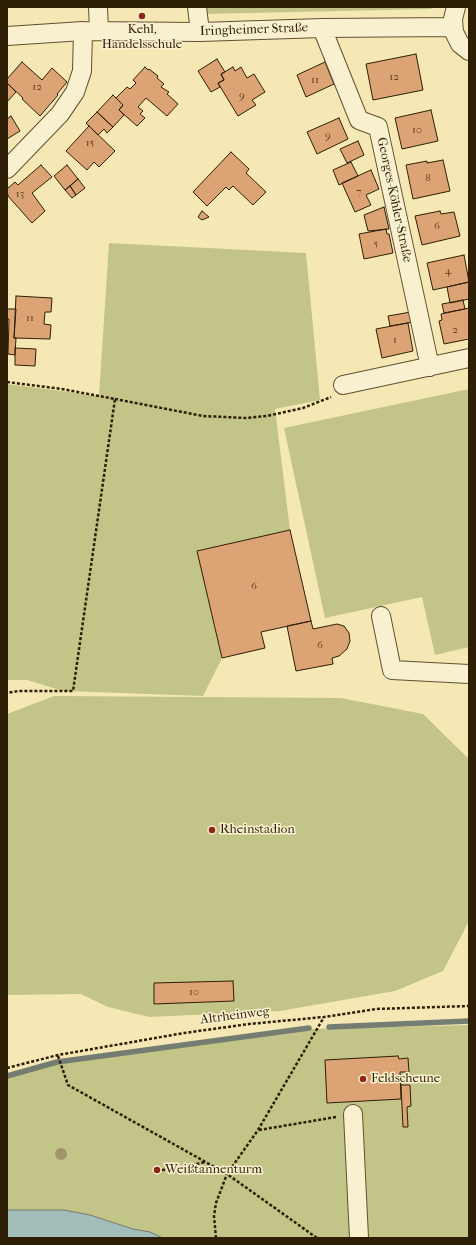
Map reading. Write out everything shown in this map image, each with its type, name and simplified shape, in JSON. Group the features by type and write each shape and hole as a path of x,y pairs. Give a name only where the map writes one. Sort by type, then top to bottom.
{"street":[{"path":"7,169 60,114 75,92 82,71 98,7"},
{"path":"197,7 200,32"},
{"path":"456,7 454,13 454,32 460,44 469,51"},
{"name":"Iringheimer Straße","path":"7,36 91,31 200,32 453,26"},
{"name":"Georges-Köhler-Straße","path":"322,28 360,120 378,127 430,367"},
{"path":"343,385 469,358"},
{"path":"381,616 392,670 469,674"},
{"path":"353,1114 359,1238"}],"path":[{"path":"7,382 62,389 202,416 246,418 267,416 303,408 330,398 343,385"},
{"path":"7,692 73,691 115,399"},
{"name":"Altrheinweg","path":"7,1068 58,1055 184,1033 249,1024 324,1017 376,1009 469,1006"},
{"path":"216,1238 214,1216 216,1203 227,1174 258,1130 324,1017"},
{"path":"58,1055 68,1084 227,1174 317,1238"},
{"path":"258,1130 353,1114"},
{"path":"162,1170 180,1168 206,1162"}],"green space":[{"path":"203,7 433,7 431,9 204,14"},
{"path":"109,243 306,253 320,400 275,409 290,530 198,552 222,658 203,696 63,691 27,680 7,680 7,384 99,396"},
{"path":"469,389 469,647 435,655 422,597 325,618 284,428"},
{"name":"Rheinstadion","path":"54,696 341,698 423,714 469,759 469,921 443,971 395,991 280,1011 149,1017 108,1007 81,994 7,995 7,714"},
{"path":"469,1025 469,1238 7,1238 7,1074 53,1064 306,1029"}],"water":[{"path":"7,1210 64,1210 90,1215 133,1229 150,1232 163,1238 7,1238"}],"building":[{"path":"416,54 423,90 373,100 366,64"},
{"path":"217,59 225,72 221,74 224,80 218,83 220,87 211,92 198,71"},
{"path":"22,62 42,80 52,68 67,82 40,116 7,83 7,79"},
{"path":"325,62 334,84 306,97 297,75"},
{"path":"145,67 158,76 157,78 164,84 161,87 169,92 167,94 178,104 167,116 146,98 138,107 143,111 140,114 145,118 137,126 119,110 123,105 116,98 127,87 130,89 136,83 133,80"},
{"path":"233,67 235,71 241,67 247,78 254,74 265,92 252,100 256,105 238,116 218,83 224,80 221,74"},
{"path":"7,83 16,92 7,102"},
{"path":"113,95 123,105 119,110 124,115 113,127 97,112"},
{"path":"431,110 438,141 402,149 395,118"},
{"path":"97,112 113,127 107,133 104,129 98,135 86,123"},
{"path":"11,116 20,131 7,139 7,119"},
{"path":"339,118 348,139 317,154 307,132"},
{"path":"89,126 115,151 99,167 94,162 87,170 66,151"},
{"path":"358,141 364,155 347,163 340,149"},
{"path":"231,152 249,169 246,173 266,192 253,205 233,186 229,190 226,187 207,206 193,192"},
{"path":"443,160 450,191 413,199 406,165"},
{"path":"351,162 358,176 339,185 333,170"},
{"path":"41,165 52,177 32,193 45,211 32,223 8,196 7,189 15,182 18,185"},
{"path":"67,165 78,179 65,190 54,176"},
{"path":"371,170 379,189 366,195 371,205 355,212 342,183"},
{"path":"78,179 85,188 76,195 70,186"},
{"path":"70,186 76,195 72,198 65,190"},
{"path":"384,207 389,229 368,231 364,215"},
{"path":"202,211 209,217 202,220 198,217"},
{"path":"440,211 441,214 454,212 460,236 422,245 415,216"},
{"path":"386,229 387,234 389,234 393,253 364,259 359,234"},
{"path":"464,255 469,282 433,290 427,263"},
{"path":"469,282 469,299 450,303 447,287"},
{"path":"16,296 52,298 51,312 45,312 44,324 51,325 50,339 14,338"},
{"path":"463,300 465,309 444,313 442,304"},
{"path":"469,308 469,339 444,344 439,321 442,320 441,314"},
{"path":"7,309 16,309 14,338 16,338 15,355 8,354 9,319 7,319"},
{"path":"411,312 413,322 390,326 388,316"},
{"path":"408,323 413,351 382,358 376,329"},
{"path":"15,348 36,349 35,366 15,365"},
{"path":"290,530 311,621 261,632 265,648 222,658 197,551"},
{"path":"311,621 313,629 337,624 344,626 349,633 350,641 347,649 339,656 332,658 333,664 296,671 287,626"},
{"path":"233,981 234,1001 154,1004 154,983"},
{"name":"Feldscheune","path":"398,1056 399,1059 408,1058 409,1072 400,1072 401,1099 327,1103 325,1060"},
{"path":"401,1085 410,1085 411,1106 407,1107 408,1127 403,1127"}],"waterway":[{"path":"329,1027 469,1021"},
{"path":"7,1076 57,1062 309,1028"}],"place":[{"name":"Kehl, Handelsschule","path":"142,16"},
{"name":"Rheinstadion","path":"212,830"},
{"name":"Feldscheune","path":"363,1079"},
{"name":"Weißtannenturm","path":"157,1170"}]}
